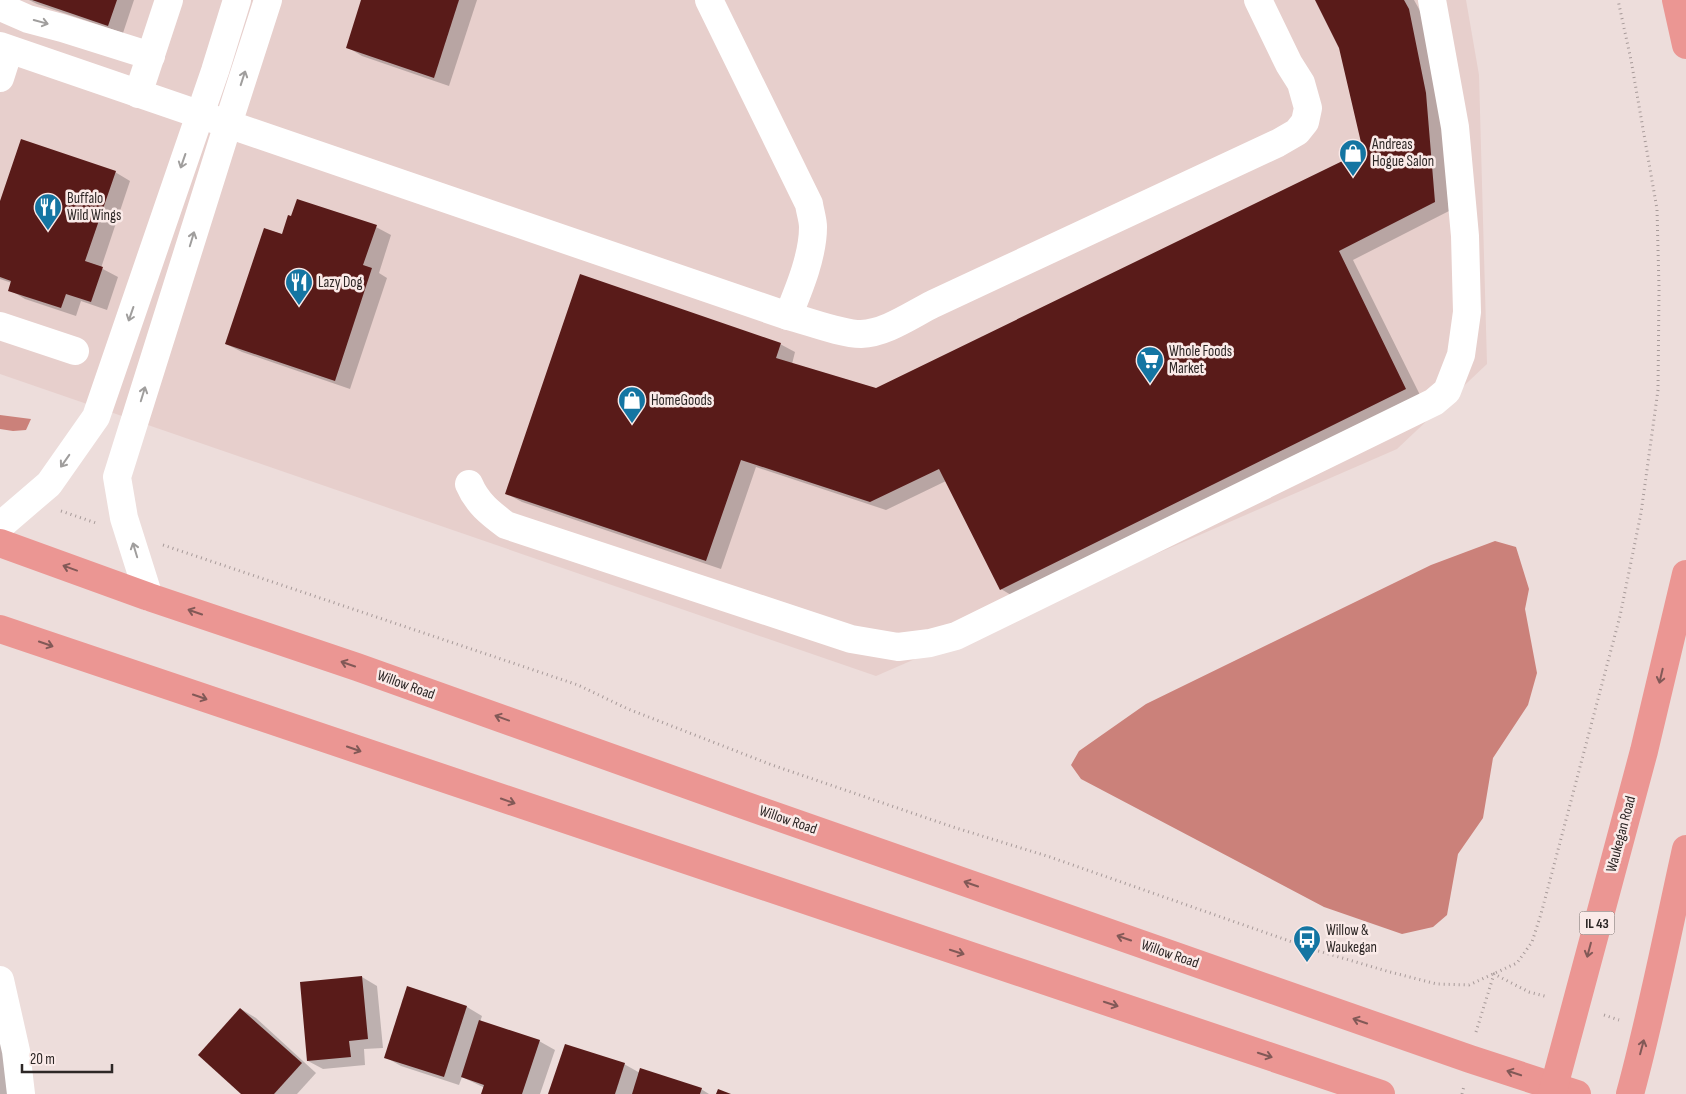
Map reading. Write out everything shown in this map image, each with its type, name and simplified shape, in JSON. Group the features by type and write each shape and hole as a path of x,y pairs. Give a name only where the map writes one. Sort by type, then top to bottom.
{"main road":[{"path":"1676,0 1686,45"},
{"name":"Willow Road","path":"0,543 149,597 366,670 769,814 1561,1091"},
{"name":"Waukegan Road","path":"1561,1091 1686,574"},
{"path":"0,629 1380,1094"},
{"path":"1630,1094 1647,1028 1686,848"}],"street":[{"path":"0,0 3,8 28,19 151,56"},
{"path":"138,94 169,0"},
{"path":"0,526 49,484 96,417 237,0"},
{"path":"149,597 121,504 117,477 268,0"},
{"path":"0,78 5,48 788,316 842,331 861,334 883,329 1278,143 1297,132 1305,122 1308,108 1301,83 1258,0"},
{"path":"469,484 474,497 488,512 506,525 851,639 898,647 930,643 956,636 1434,402 1447,391 1452,381 1461,355 1467,312 1465,236 1455,127 1432,0"},
{"path":"711,2 809,204 813,228 809,251 802,281 788,316"},
{"path":"0,326 75,351"},
{"path":"0,980 16,1051 21,1094"}],"path":[{"path":"30,500 578,685 628,709 772,765 953,827 1050,857 1315,950 1437,984 1469,985 1518,963 1532,942 1620,616 1641,513 1658,390 1659,288 1657,209 1631,60 1618,0"},
{"path":"1494,974 1529,992"},
{"path":"1480,1017 1494,974"}],"shaded area":[{"path":"0,0 1466,0 1479,75 1487,364 1397,449 876,676 0,374"},
{"path":"0,415 31,419 26,430 13,431 0,429"},
{"path":"1495,541 1516,547 1529,589 1525,609 1537,673 1528,705 1493,758 1483,818 1458,854 1447,915 1433,927 1402,934 1324,907 1081,779 1071,765 1079,751 1146,704 1431,565"}],"building":[{"path":"32,0 117,0 108,26"},
{"path":"361,0 459,0 434,78 346,48"},
{"path":"1315,0 1404,0 1409,9 1426,93 1435,202 1339,251 1406,389 1000,590 939,469 870,502 741,460 706,561 505,494 580,274 781,343 776,358 876,388 1363,151 1339,48"},
{"name":"Buffalo Wild Wings","path":"21,139 116,171 85,261 103,267 91,302 66,294 61,308 8,291 11,281 0,277 0,201"},
{"name":"Lazy Dog","path":"297,199 377,225 363,265 372,268 335,381 225,344 264,228 282,234 288,215 291,216"},
{"path":"362,976 368,1039 349,1041 351,1057 307,1061 300,982"},
{"path":"407,986 467,1006 444,1077 384,1058"},
{"path":"240,1008 302,1063 274,1094 241,1094 198,1055"},
{"path":"479,1020 540,1040 522,1094 481,1094 484,1085 461,1077"},
{"path":"565,1044 625,1063 615,1094 548,1094"},
{"path":"640,1068 702,1088 700,1094 632,1094"},
{"path":"718,1089 731,1094 716,1094"}],"place":[{"name":"Andreas Hogue Salon","path":"1353,177"},
{"name":"Buffalo Wild Wings","path":"48,231"},
{"name":"Lazy Dog","path":"299,306"},
{"name":"Whole Foods Market","path":"1150,384"},
{"name":"HomeGoods","path":"632,424"},
{"name":"Willow & Waukegan","path":"1307,963"}]}
